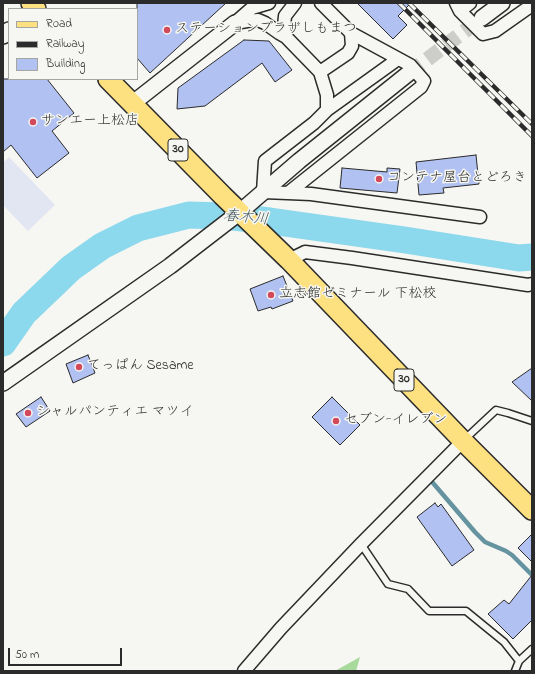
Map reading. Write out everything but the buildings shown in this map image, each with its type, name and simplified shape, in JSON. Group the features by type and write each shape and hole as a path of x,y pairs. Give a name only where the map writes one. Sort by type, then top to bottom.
{"main road":[{"name":"30","path":"109,80 283,255 462,441 532,510"}],"street":[{"path":"133,103 252,8 269,3"},
{"path":"286,37 284,27 285,16 295,3"},
{"path":"288,193 421,87 424,81 410,65 351,33 321,3"},
{"path":"470,3 458,7 483,34 495,31 532,5"},
{"path":"482,18 502,3"},
{"path":"235,23 258,20 266,23 286,37 320,72 327,95 327,110"},
{"path":"320,72 348,53 352,46 351,33"},
{"path":"260,195 265,161 314,123 327,110 398,59"},
{"path":"3,383 170,266 240,212 299,161 409,74"},
{"path":"260,195 288,193 311,194 480,217"},
{"path":"283,255 305,252 528,285 532,284"},
{"path":"244,671 281,628 462,441"}],"lane":[{"path":"462,441 496,410 508,412 532,421"},
{"path":"361,544 388,584 408,588 429,611 466,611 504,642 519,661"},
{"path":"515,671 519,661 532,649"}],"shaded area":[{"path":"9,157 55,205 28,231 3,205 3,163"}],"green space":[{"path":"360,657 356,671 335,671"}],"waterway":[{"name":"春木川","path":"3,343 24,313 71,268 102,246 138,228 189,215 224,216 270,221 519,258 532,257"},
{"path":"433,483 485,542 512,555 532,575"}],"tunnel":[{"path":"409,73 482,18"}],"railway":[{"path":"399,3 532,136"},
{"path":"409,3 532,124"}],"place":[{"name":"ステーションプラザしもまつ","path":"167,30"},
{"name":"サンエー上松店","path":"33,122"},
{"name":"コンテナ屋台とどろき","path":"379,179"},
{"name":"立志館ゼミナール 下松校","path":"271,295"},
{"name":"てっぱん Sesame","path":"79,367"},
{"name":"シャルパンティエ マツイ","path":"28,413"},
{"name":"セブン-イレブン","path":"336,421"}]}
